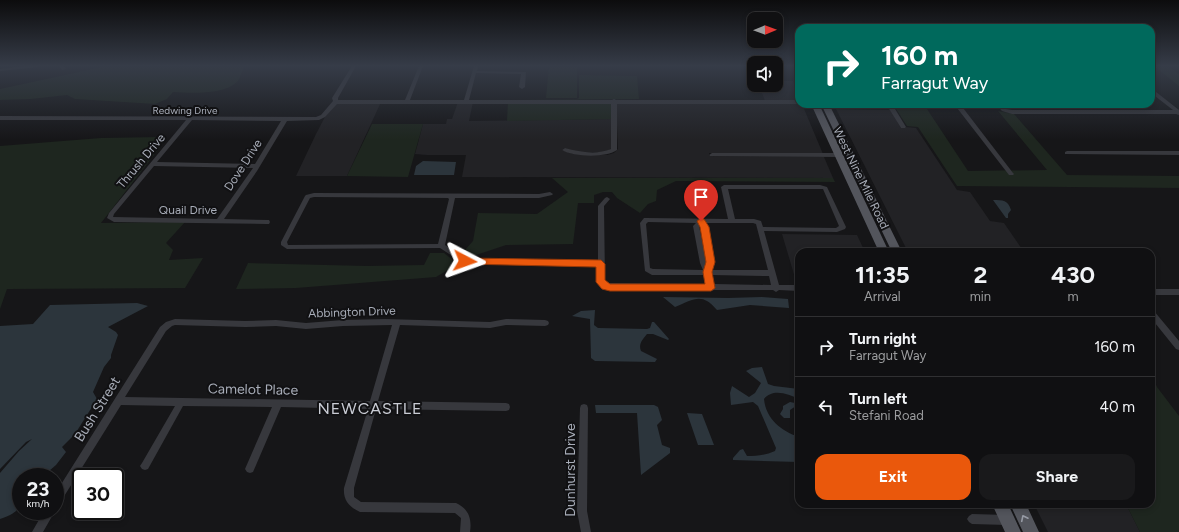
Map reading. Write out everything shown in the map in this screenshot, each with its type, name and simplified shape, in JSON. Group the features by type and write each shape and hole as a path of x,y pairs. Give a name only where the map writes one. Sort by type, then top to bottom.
{"main road":[{"name":"West Nine Mile Road","path":"818,108 895,248"},
{"name":"West Nine Mile Road","path":"827,108 864,207 882,248"},
{"path":"864,207 870,212 888,248"},
{"path":"1002,508 1010,526 1018,532"},
{"path":"1020,508 1031,532"}],"street":[{"path":"339,91 335,98 336,102 795,102"},
{"path":"407,101 411,91"},
{"path":"466,101 469,91"},
{"path":"1155,93 1178,113"},
{"path":"565,150 575,153 606,153 614,150 614,101"},
{"name":"Redwing Drive","path":"0,118 285,119 321,117 333,103 336,102"},
{"path":"891,108 903,127"},
{"path":"960,108 1011,174"},
{"path":"1003,108 1007,111 1178,113"},
{"name":"Thrush Drive","path":"110,218 111,214 190,119"},
{"name":"Dove Drive","path":"219,221 257,166 285,119"},
{"path":"712,155 844,153"},
{"path":"1067,153 1179,153"},
{"path":"153,164 257,166"},
{"path":"732,221 724,186 820,187 825,188 843,227 837,230 760,229"},
{"path":"550,194 539,196 308,196 284,242 284,245 287,247 438,246 465,261 472,262 601,264"},
{"path":"438,246 452,198 449,196"},
{"path":"607,199 601,206 602,284 610,287 795,288"},
{"name":"Quail Drive","path":"110,218 114,220 267,222"},
{"path":"772,274 652,272 647,269 643,223 646,220 754,221 759,223 776,289"},
{"path":"701,221 705,227 711,262 708,272 711,288"},
{"path":"1155,292 1179,292"},
{"path":"1155,318 1179,347"},
{"name":"Abbington Drive","path":"163,329 169,324 176,322 244,324 276,323 306,326 343,323 397,322 490,325 506,322 545,323"},
{"path":"397,322 349,488 349,496 351,501 360,507 456,508 465,515 467,522 465,532"},
{"name":"Bush Street","path":"64,489 163,329"},
{"name":"Camelot Place","path":"119,401 506,407"},
{"path":"144,466 181,402"},
{"path":"250,469 278,403"},
{"name":"Dunhurst Drive","path":"584,408 582,511 586,532"},
{"path":"972,519 1010,526"},
{"path":"37,532 44,520"}],"shaded area":[{"path":"0,91 217,91 188,93 173,92 167,99 155,104 75,99 67,95 31,99 0,100"},
{"path":"547,91 577,91 577,98 546,98"},
{"path":"579,91 638,91 639,99 509,100 577,99 579,98"},
{"path":"795,91 795,101 765,101 762,92"},
{"path":"381,102 347,176 296,176 327,113 335,104"},
{"path":"458,102 473,102 469,121 610,119 611,111 612,148 606,152 575,152 565,148 562,150 574,154 607,155 614,153 618,149 616,103 795,104 795,108 804,108 823,154 709,153 709,156 824,157 833,178 462,177 466,155 415,154 423,124 446,124 447,119 452,119"},
{"path":"508,102 611,103 611,119 507,121"},
{"path":"896,108 927,109 968,171 1047,170 998,111 1014,114 1067,175 1179,176 1179,188 957,186 918,127 907,126"},
{"path":"836,109 890,110 901,128 916,128 957,190 970,192 990,221 1004,223 1021,248 906,248"},
{"path":"372,124 423,124 408,177 347,176"},
{"path":"161,137 161,146 101,223 185,222 166,243 173,250 169,260 203,258 185,288 7,289 0,309 0,146 101,138"},
{"path":"423,161 456,162 454,175 414,175 416,166"},
{"path":"552,178 833,178 835,182 676,181 657,190 656,201 648,204 640,213 617,198 612,192 603,192 594,195 594,203 578,203 573,244 506,245 473,256 464,251 473,241 478,213 537,214 568,192"},
{"path":"993,200 1007,202 1011,210 1008,214 1008,218 1006,218"},
{"path":"782,234 857,235 863,248 795,248 795,278"},
{"path":"430,253 444,253 458,264 436,277 296,288 236,289 248,263 367,266 424,265"},
{"path":"663,297 762,297 788,299 789,308 750,305 717,310 712,304 702,299 693,300 675,307"},
{"path":"137,303 148,306 108,327 118,335 111,358 104,367 93,392 97,399 75,434 62,447 66,452 52,468 12,468 12,513 0,519 0,473 19,451 32,439 26,442 0,469 0,326 33,324 50,305"},
{"path":"595,310 594,325 598,328 647,329 650,328 652,322 654,322 669,339 668,340 653,334 647,334 643,340 640,346 641,351 657,359 655,362 595,361 591,358 590,319 572,316 581,311"},
{"path":"762,367 768,384 795,389 795,397 776,393 764,399 765,406 771,418 781,428 795,435 795,462 733,460 740,450 743,449 747,456 751,456 775,451 776,448 758,406 753,402 731,405 730,393 732,386 749,397 755,393 761,383 746,371 752,368"},
{"path":"1155,383 1179,416 1179,532 1140,532 1128,508 1155,508"},
{"path":"790,402 795,403 795,407 790,410 790,418 784,418 780,414 783,406"},
{"path":"595,405 654,405 658,407 662,420 657,425 662,445 670,448 670,453 641,475 637,413 596,413"},
{"path":"687,413 702,414 714,445 698,445"},
{"path":"1036,508 1128,508 1140,532 1048,532"}],"district":[{"name":"NEWCASTLE","path":"370,408"}],"route":[{"path":"465,261 601,264 601,282 605,286 711,288 708,272 711,262 705,227 701,221"}]}
